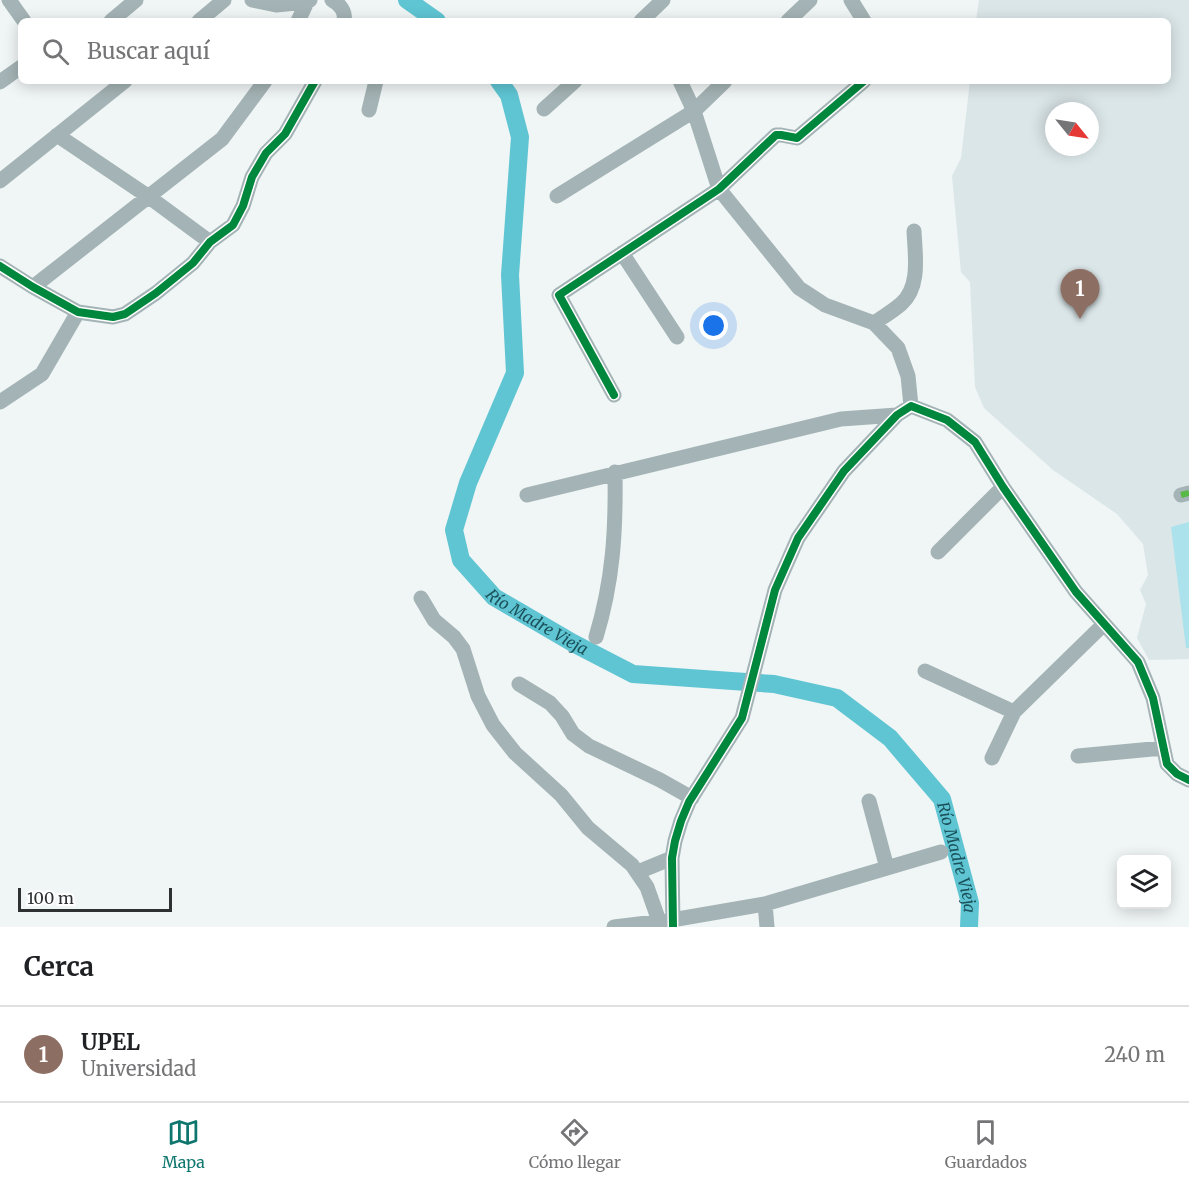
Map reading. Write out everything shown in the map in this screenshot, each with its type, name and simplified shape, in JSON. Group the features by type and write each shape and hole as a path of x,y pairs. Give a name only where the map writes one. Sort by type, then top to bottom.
{"street":[{"path":"9,0 22,18"},
{"path":"252,0 276,5 308,1"},
{"path":"332,0 340,5 346,18"},
{"path":"647,14 663,0"},
{"path":"791,18 810,0"},
{"path":"851,0 862,18"},
{"path":"202,18 220,1"},
{"path":"300,18 308,1"},
{"path":"114,18 126,3"},
{"path":"0,82 18,69"},
{"path":"0,181 120,84"},
{"path":"33,287 222,140 264,84"},
{"path":"0,266 78,312 113,317 125,314 193,263 210,242 233,225 243,206 252,177 266,153 285,134 313,84"},
{"path":"369,110 375,84"},
{"path":"544,109 572,84"},
{"path":"681,84 694,111 719,189 800,288 825,306 874,323 898,348 908,376 911,406"},
{"path":"557,196 694,111 722,84"},
{"path":"614,395 559,295 719,189 776,135 796,138 860,84"},
{"path":"57,135 149,197 210,242"},
{"path":"874,323 903,303 911,288 915,271 914,231"},
{"path":"622,253 677,338"},
{"path":"0,402 42,374 78,312"},
{"path":"668,923 672,858 681,821 692,798 742,718 775,590 798,538 844,471 897,415 911,406"},
{"path":"911,406 948,420 975,442 1003,487 1076,592 1138,662 1153,698 1167,764 1177,774 1189,780"},
{"path":"527,495 841,418 897,415"},
{"path":"596,637 608,594 614,555 615,472"},
{"path":"938,552 1003,487"},
{"path":"421,598 434,620 454,637 463,649 478,696 493,725 515,753 556,790 588,828 626,858 638,872 668,923"},
{"path":"992,758 1014,712 1104,624"},
{"path":"925,671 1014,712"},
{"path":"519,684 550,703 562,716 573,734 589,746 692,798"},
{"path":"1078,756 1163,748"},
{"path":"869,801 887,868"},
{"path":"614,927 668,923 765,904 941,852"},
{"path":"638,872 672,858"},
{"path":"765,904 766,927"}],"shaded area":[{"path":"979,0 1189,0 1189,659 1149,660 1137,638 1146,604 1140,590 1148,575 1143,544 1117,514 1053,470 984,408 975,387 970,282 961,272 952,176 961,158 970,84 1171,84 1171,18 976,18"},
{"path":"1189,522 1189,648 1186,648 1171,527"}],"waterway":[{"name":"Río Madre Vieja","path":"407,0 433,18"},
{"name":"Río Madre Vieja","path":"501,84 509,95 520,137 510,275 515,373 468,483 454,530 461,560 494,597 573,643 633,674 774,684 837,698 890,738 942,799 970,903 969,927"}],"marked path":[{"path":"1181,495 1189,493"}],"cycle path":[{"path":"0,266 78,312 113,317 125,314 193,263 210,242 233,225 243,206 252,177 266,153 285,134 313,84"},
{"path":"614,395 559,295 719,189 776,135 797,138 860,84"},
{"path":"673,927 672,858 681,821 689,802 742,718 775,590 798,538 844,471 897,415 911,406 947,420 975,442 1003,487 1076,592 1138,662 1153,698 1167,764 1177,774 1189,780"}],"place":[{"name":"UPEL","path":"1080,319"}]}
